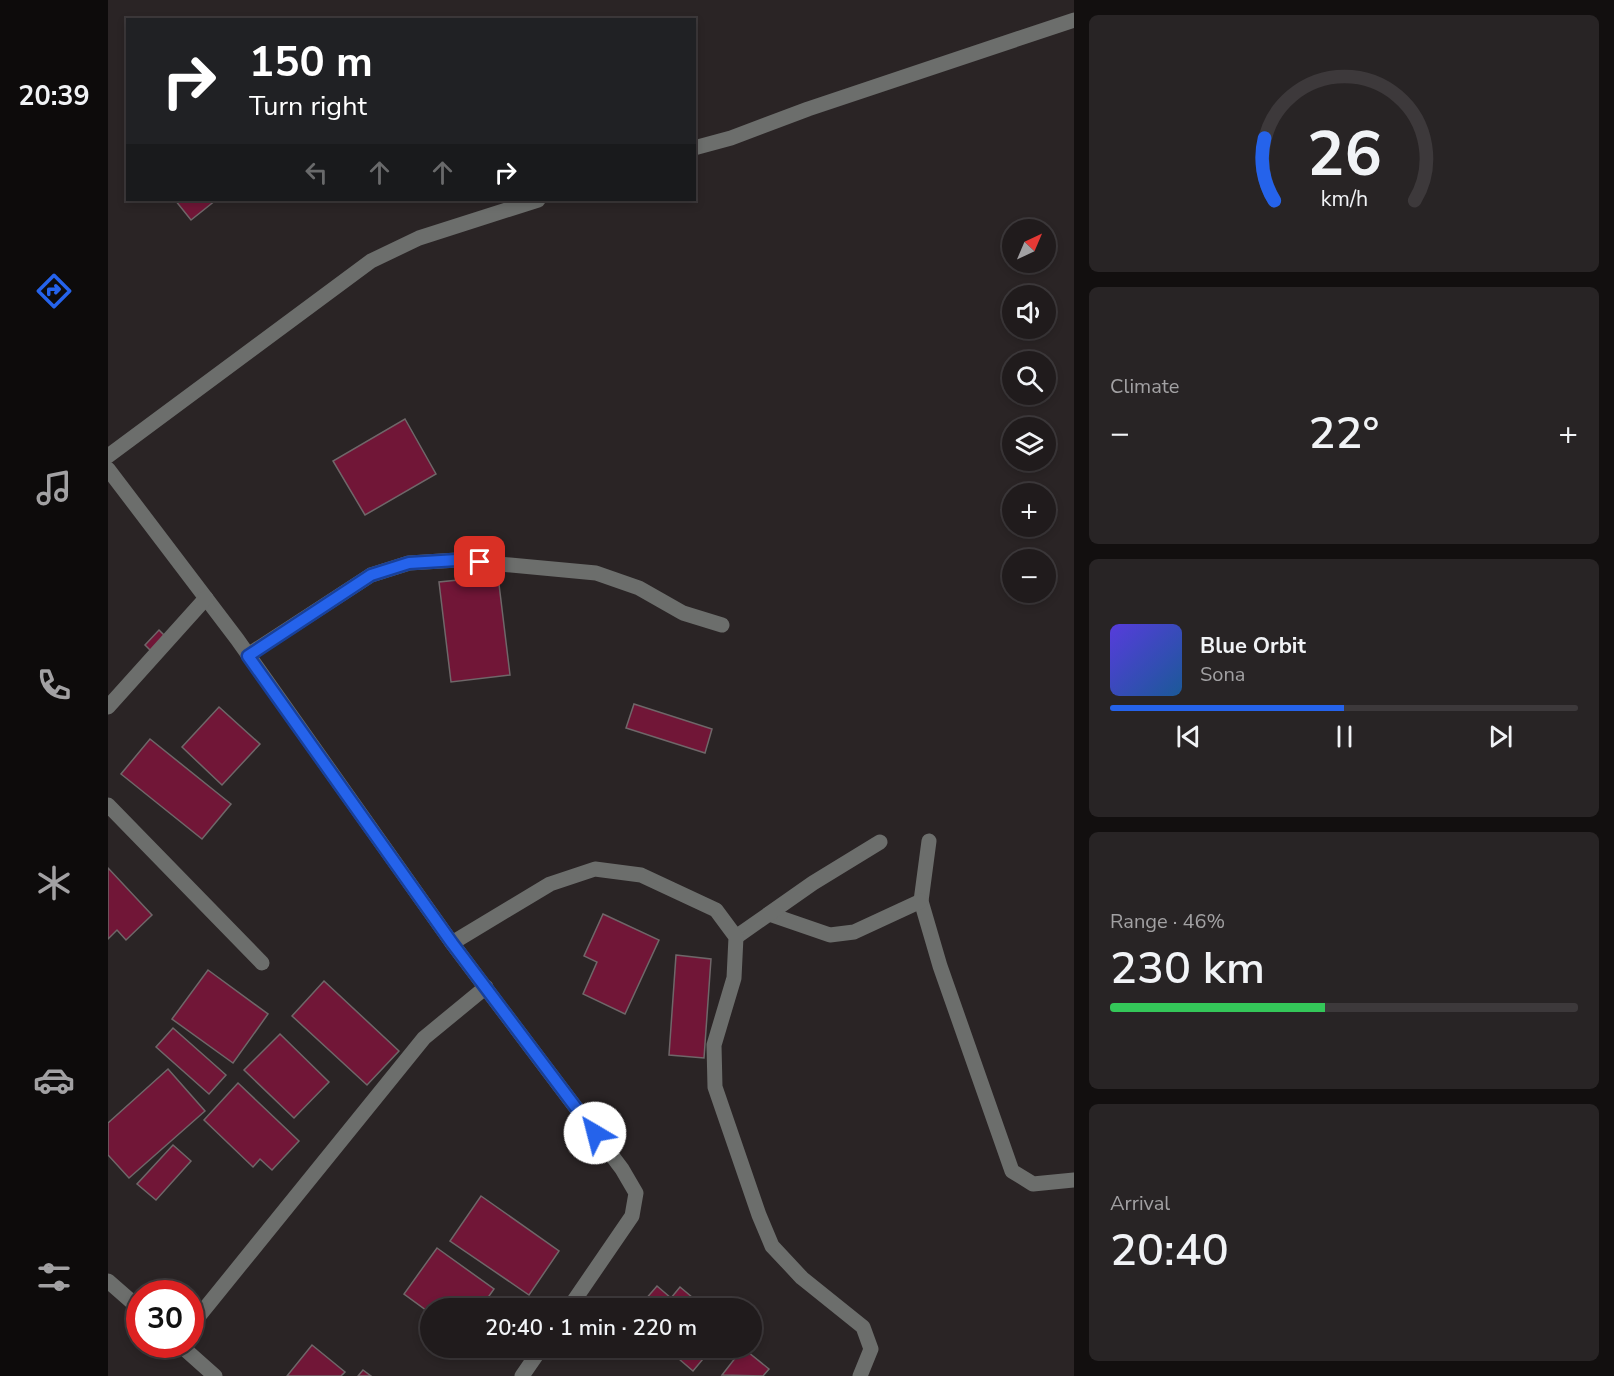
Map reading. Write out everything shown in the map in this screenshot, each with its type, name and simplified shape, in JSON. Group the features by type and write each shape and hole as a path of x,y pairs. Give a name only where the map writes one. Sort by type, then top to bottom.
{"street":[{"path":"696,147 731,138 808,109 1074,20"},
{"path":"108,456 371,261 419,238 535,201"},
{"path":"108,469 206,598 452,943 622,1169 636,1193 632,1216 576,1298"},
{"path":"248,656 371,575 409,563 457,560 596,573 639,588 683,613 722,625"},
{"path":"108,706 206,598"},
{"path":"108,805 262,963"},
{"path":"929,841 921,901 940,966 1012,1171 1033,1184 1074,1180"},
{"path":"736,937 813,883 880,842"},
{"path":"452,943 550,884 595,869 641,875 684,893 716,910 736,937 734,978 714,1045 715,1087 772,1246 802,1278 863,1327 871,1349 860,1376"},
{"path":"769,914 830,935 854,932 921,901"},
{"path":"204,1310 424,1038 486,987"},
{"path":"108,1281 126,1297"},
{"path":"194,1358 214,1376"},
{"path":"522,1376 534,1358"}],"building":[{"path":"176,201 215,201 191,220"},
{"path":"405,419 436,474 365,515 333,461"},
{"path":"498,576 510,675 451,682 439,582"},
{"path":"159,630 166,637 152,652 145,645"},
{"path":"634,704 712,729 705,753 626,728"},
{"path":"219,707 260,744 222,785 182,747"},
{"path":"150,739 231,804 202,839 121,774"},
{"path":"108,868 152,915 126,940 117,930 108,939"},
{"path":"603,914 659,940 625,1014 583,994 597,962 584,956"},
{"path":"676,955 711,959 704,1058 669,1055"},
{"path":"208,970 268,1014 233,1063 172,1019"},
{"path":"324,981 399,1051 367,1085 292,1016"},
{"path":"173,1028 226,1075 209,1094 156,1047"},
{"path":"280,1034 329,1082 294,1118 244,1070"},
{"path":"168,1069 205,1111 129,1178 108,1155 108,1123"},
{"path":"238,1083 299,1141 272,1170 260,1159 253,1167 204,1120"},
{"path":"173,1145 191,1161 156,1200 137,1184"},
{"path":"481,1196 559,1251 529,1295 450,1241"},
{"path":"437,1248 494,1289 488,1298 420,1298 420,1306 404,1294"},
{"path":"657,1286 671,1298 647,1298"},
{"path":"680,1287 693,1298 671,1298"},
{"path":"312,1345 345,1372 341,1376 287,1376"},
{"path":"678,1358 704,1358 693,1371"},
{"path":"735,1358 755,1358 769,1369 763,1376 722,1375"},
{"path":"363,1370 371,1376 358,1376"}],"route":[{"path":"480,562 457,560 409,563 371,575 248,656 452,943 595,1133"}]}
